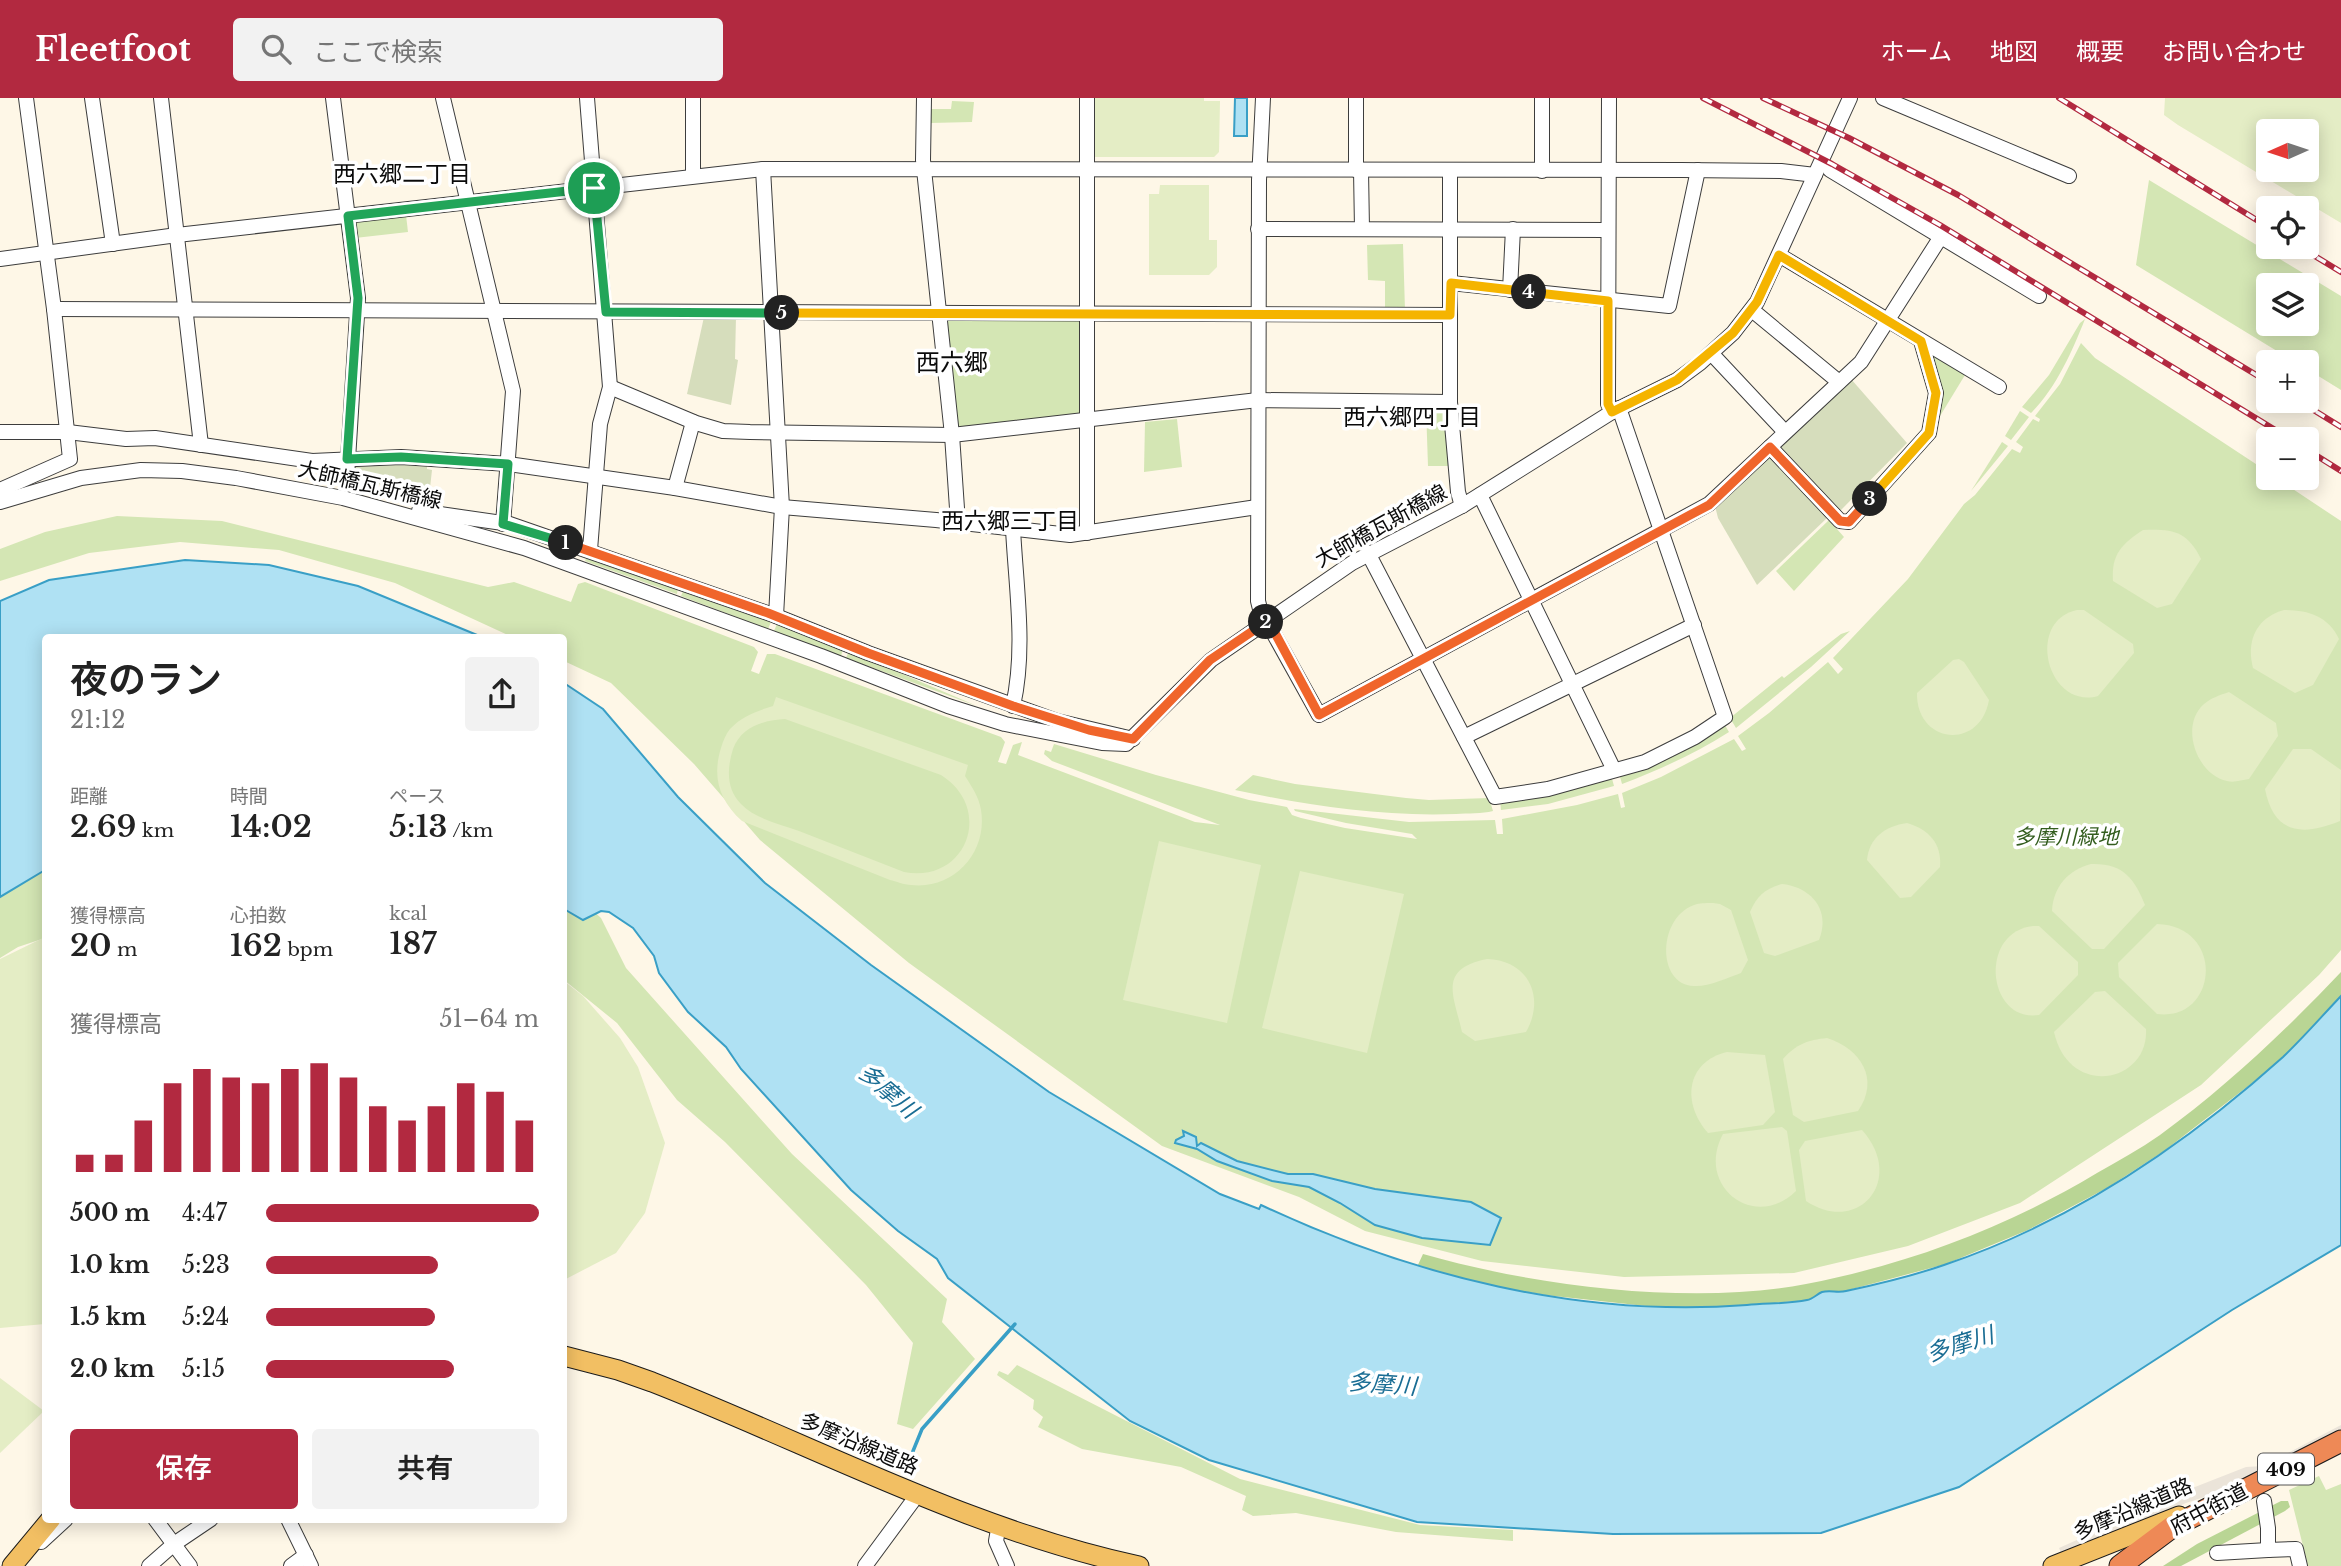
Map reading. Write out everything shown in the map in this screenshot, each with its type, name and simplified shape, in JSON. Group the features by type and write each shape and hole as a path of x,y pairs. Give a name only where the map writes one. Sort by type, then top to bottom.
{"highway":[{"name":"府中街道","path":"2142,1566 2180,1539 2222,1516 2234,1502 2341,1441"},
{"name":"府中街道","path":"2120,1566 2157,1531 2234,1502 2341,1453"}],"main road":[{"name":"多摩沿線道路","path":"567,1357 652,1381 918,1494 999,1524 1109,1563 1139,1566"},
{"name":"多摩沿線道路","path":"2068,1566 2157,1531 2162,1517 2184,1506 2234,1502"},
{"path":"18,1564 48,1523"},
{"name":"多摩沿線道路","path":"2053,1566 2157,1531"}],"street":[{"path":"0,490 70,459 54,309 26,98"},
{"path":"92,98 113,244"},
{"path":"161,98 201,445"},
{"path":"333,98 358,311 347,476"},
{"path":"443,98 513,391 503,524 505,528 564,554 565,563"},
{"path":"587,98 610,387 600,424 590,551"},
{"path":"693,98 693,176"},
{"path":"924,98 924,169 932,226 958,523"},
{"path":"1087,98 1087,533"},
{"path":"1263,98 1258,229 1258,601 1319,715 1709,505 1861,362 1942,235"},
{"path":"1356,98 1362,229"},
{"path":"1542,98 1542,171"},
{"path":"1368,553 1495,797 1548,789 1656,758 1725,717 1616,410 1608,404 1609,98"},
{"name":"大師橋瓦斯橋線","path":"0,502 81,478 141,470 182,471 236,478 343,498 483,535 821,656 948,706 1005,724 1111,744 1126,744 1210,660 1368,553 1462,506 1616,410 1677,380 1711,353 1733,333 1752,310 1850,98"},
{"path":"1883,98 2069,176"},
{"path":"0,259 177,235 763,169 1698,170 1781,171 1815,175"},
{"path":"763,169 782,507 776,616"},
{"path":"1451,283 1669,306 1698,170"},
{"path":"1830,170 1942,235 2039,296"},
{"path":"1450,171 1450,402 1458,492 1462,506"},
{"path":"1258,229 1608,230"},
{"path":"1510,290 1513,229"},
{"path":"1779,255 1999,387"},
{"path":"54,309 1450,315"},
{"path":"1752,310 1839,382"},
{"path":"1770,447 1840,521 1849,522 1929,433 1936,393 1921,341"},
{"path":"1711,353 1785,432"},
{"path":"610,387 693,422 723,431 952,435 1258,400 1450,402"},
{"path":"675,488 693,422"},
{"path":"0,432 68,432 126,439 155,438 312,461 401,457 508,464 675,488 782,507 1070,535 1257,507"},
{"path":"1480,495 1614,769"},
{"path":"414,517 418,510 432,511 503,524 590,551 776,616 1013,706 1078,727 1133,739"},
{"path":"1013,530 1019,680 1013,706"},
{"path":"1464,737 1694,625"},
{"path":"865,1566 918,1494"},
{"path":"2264,1501 2268,1550"},
{"path":"18,1564 62,1523"},
{"path":"158,1523 190,1566"},
{"path":"149,1566 174,1544 205,1523"},
{"path":"290,1523 309,1560 292,1566"},
{"path":"999,1524 996,1541 1007,1566"},
{"path":"2217,1553 2296,1549 2300,1566"}],"green space":[{"path":"1095,98 1204,98 1204,101 1220,101 1219,152 1214,157 1095,157"},
{"path":"2165,98 2341,98 2341,223 2319,210 2319,196 2296,196 2273,182 2319,182 2319,119 2256,119 2256,172 2164,115"},
{"path":"952,101 974,102 972,122 930,123 931,109 951,109"},
{"path":"2149,180 2256,245 2256,259 2280,259 2303,273 2256,273 2256,336 2319,336 2319,283 2341,296 2341,390 2319,376 2319,350 2275,350 2136,265"},
{"path":"1160,185 1209,185 1209,240 1217,240 1217,267 1209,275 1149,275 1149,194 1159,194"},
{"path":"406,215 408,232 355,238 353,221"},
{"path":"1403,244 1405,310 1385,309 1385,281 1368,280 1367,245"},
{"path":"704,317 736,317 735,359 738,360 731,405 687,394"},
{"path":"948,317 1080,319 1081,411 1078,415 959,429 955,425 944,320"},
{"path":"2085,319 2056,381 2031,413 2022,407 2049,375"},
{"name":"多摩川緑地","path":"2081,343 2095,358 2256,464 2256,490 2294,490 2341,521 2341,950 2319,975 2201,1085 2020,1203 1908,1246 1794,1273 1624,1277 1482,1261 1365,1231 1299,1197 1162,1146 909,963 760,840 694,764 611,683 567,662 567,634 506,634 395,583 279,550 180,542 89,553 0,581 0,549 45,532 117,516 222,521 488,587 514,582 571,602 578,584 585,582 754,647 758,652 751,671 759,674 767,654 775,654 1001,737 1005,742 998,762 1006,764 1013,745 1022,742 1018,755 1195,822 1220,825 1052,761 1044,754 1045,750 1051,752 1054,744 1156,775 1249,800 1287,807 1292,815 1345,828 1417,839 1412,834 1346,823 1294,809 1409,822 1495,820 1497,834 1503,834 1502,819 1577,805 1618,794 1621,808 1625,807 1622,793 1661,777 1734,739 1742,751 1746,749 1738,736 1828,662 1838,674 1843,669 1833,658 1908,579 1964,504 1975,495 2012,449 2020,453 2023,447 2016,442 2033,419 2039,422 2040,419 2035,416 2060,384"},
{"path":"1929,352 1965,375 1940,416 1937,414"},
{"path":"1851,379 1907,443 1840,511 1777,446"},
{"path":"1426,408 1447,410 1452,466 1428,466"},
{"path":"2020,411 2029,417 2011,440 2005,436"},
{"path":"1177,419 1182,467 1144,472 1145,422"},
{"path":"2002,442 2008,446 1971,491"},
{"path":"1769,453 1828,517 1757,585 1718,518 1715,506"},
{"path":"427,462 427,469 432,470 429,497 351,477 352,463"},
{"path":"1829,520 1844,537 1794,591 1776,571"},
{"path":"2143,530 2171,531 2184,537 2201,559 2172,604 2157,608 2113,581 2114,564 2119,551"},
{"path":"587,556 678,587 677,594 585,561"},
{"path":"684,589 771,622 768,629 681,596"},
{"path":"2084,610 2133,644 2134,653 2098,696 2080,697 2066,690 2055,678 2049,662 2047,646 2051,630 2061,617"},
{"path":"2284,610 2301,611 2316,616 2329,625 2339,639 2313,685 2295,693 2253,668 2251,658 2255,632 2266,619"},
{"path":"777,624 843,649 841,656 774,631"},
{"path":"1850,631 1811,667 1736,728 1730,718 1782,676 1784,678 1841,634"},
{"path":"849,651 977,706 846,658"},
{"path":"1953,660 1964,662 1989,700 1983,716 1974,728 1962,734 1949,735 1937,731 1927,723 1919,710 1917,693"},
{"path":"2229,692 2276,723 2278,736 2249,779 2232,782 2216,777 2207,770 2200,760 2192,736 2197,713 2204,704"},
{"path":"776,697 968,765 965,776 979,801 982,825 979,840 965,865 954,875 941,881 927,885 906,884 742,821 723,796 718,778 718,759 727,733 735,724 773,706","holes":["785,719 941,775 957,789 967,806 969,824 966,841 957,856 944,867 926,873 904,872 753,814 736,798 730,785 729,771 733,749 747,730 761,723"]},
{"path":"1723,722 1729,732 1677,761 1622,784 1619,773"},
{"path":"2293,749 2311,749 2341,770 2340,821 2302,830 2292,828 2275,816 2265,789"},
{"path":"1253,775 1295,784 1406,798 1489,798 1493,811 1428,814 1372,812 1235,790"},
{"path":"1611,775 1614,786 1548,804 1501,810 1500,800"},
{"path":"1907,823 1932,838 1939,851 1940,867 1911,897 1900,898 1867,860 1871,845 1880,834"},
{"path":"42,837 42,939 18,947 0,958 0,870"},
{"path":"1159,841 1261,865 1227,1023 1123,1000"},
{"path":"2091,864 2111,866 2126,874 2145,905 2104,949 2092,949 2052,911 2055,894 2063,881 2075,870"},
{"path":"1300,871 1404,894 1367,1053 1262,1028"},
{"path":"1782,884 1810,895 1820,910 1822,929 1819,940 1775,956 1764,953 1750,912 1762,894"},
{"path":"567,887 601,918 626,968 792,1154 947,1299 942,1322 975,1359 913,1429 897,1424 913,1343 866,1285 725,1142 677,1100 617,1023 567,982"},
{"path":"1713,903 1731,910 1748,960 1741,973 1718,982 1699,986 1682,983 1673,974 1668,963 1668,935 1674,921 1684,911 1697,904"},
{"path":"2157,924 2179,929 2195,940 2203,955 2206,973 2202,990 2192,1004 2177,1013 2157,1014 2119,977 2118,963"},
{"path":"2039,926 2078,962 2078,975 2039,1015 2022,1014 2008,1005 2000,992 1996,976 1997,959 2003,944 2015,932"},
{"path":"42,938 42,1324 0,1328 0,959"},
{"path":"1487,959 1501,961 1523,973 1533,994 1534,1006 1526,1032 1475,1041 1462,1032 1453,986 1455,977 1461,970"},
{"path":"2341,972 2341,996 2286,1054 2164,1151 2107,1188 2028,1230 1946,1264 1841,1292 1825,1291 1810,1300 1722,1307 1655,1307 1545,1295 1483,1284 1417,1267 1423,1254 1514,1275 1563,1283 1664,1293 1714,1293 1806,1284 1920,1254 1993,1227 2028,1210 2152,1140 2208,1098 2254,1058"},
{"path":"567,983 583,996 620,1038 638,1067 665,1143 645,1213 616,1253 567,1278"},
{"path":"2105,991 2146,1029 2144,1047 2135,1062 2122,1071 2107,1076 2090,1075 2075,1067 2062,1053 2054,1032 2095,992"},
{"path":"1827,1038 1858,1057 1867,1077 1864,1099 1858,1111 1804,1122 1793,1115 1783,1059 1803,1044"},
{"path":"1727,1052 1765,1055 1775,1112 1763,1125 1708,1133 1694,1110 1692,1085 1703,1065 1713,1057"},
{"path":"1782,1127 1787,1131 1796,1191 1780,1202 1763,1207 1747,1205 1733,1197 1723,1186 1717,1171 1716,1153 1723,1134"},
{"path":"1862,1130 1874,1149 1879,1167 1878,1183 1870,1197 1859,1207 1843,1212 1825,1210 1806,1201 1799,1150 1805,1141"},
{"path":"1017,1365 1240,1479 1420,1525 1513,1530 1513,1541 1396,1532 1296,1513 1253,1516 1242,1510 1246,1496 1181,1467 1082,1449 1038,1427 1043,1417 1033,1409 1034,1400 997,1375 999,1371 1008,1375"},
{"path":"0,1378 42,1410 42,1413 0,1453"},
{"path":"2319,1476 2326,1490 2341,1484 2341,1566 2308,1566 2289,1490"},
{"path":"2281,1501 2288,1501 2290,1507 2181,1566 2163,1566 2197,1544"}],"shaded area":[{"path":"2341,1425 2341,1431 2238,1486 2186,1503 2063,1557 2059,1548 2195,1487 2246,1467 2263,1466"}],"water":[{"path":"1235,98 1247,98 1247,136 1234,136"},
{"path":"185,560 269,565 358,586 475,634 42,634 42,872 0,897 0,601 49,580"},
{"name":"多摩川","path":"567,685 603,709 678,797 765,883 871,965 1049,1092 1220,1194 1259,1209 1261,1205 1318,1230 1437,1271 1560,1298 1622,1305 1684,1307 1792,1302 1809,1299 1822,1292 1843,1292 1895,1280 1990,1248 2080,1204 2166,1150 2206,1121 2290,1050 2341,996 2341,1245 2232,1310 1959,1487 1821,1533 1613,1534 1417,1522 1209,1460 1130,1421 948,1278 937,1259 898,1231 851,1190 741,1069 726,1047 688,1012 659,973 654,956 633,928 609,912 601,911 583,920 567,911"},
{"path":"1183,1131 1196,1137 1197,1146 1201,1143 1237,1161 1288,1174 1313,1174 1375,1189 1471,1202 1501,1218 1490,1245 1422,1238 1375,1225 1309,1187 1272,1181 1217,1161 1197,1149 1175,1143 1184,1136"}],"waterway":[{"path":"911,1456 922,1429 1015,1324"}],"railway":[{"path":"1703,98 1832,164 1940,225 2270,427"},
{"path":"1763,98 1849,138 1958,195 2256,375"},
{"path":"2059,98 2256,220"},
{"path":"2319,259 2341,272"},
{"path":"2318,413 2341,427"},
{"path":"2319,457 2341,471"}],"district":[{"name":"西六郷二丁目","path":"402,174"},
{"name":"西六郷","path":"952,362"},
{"name":"西六郷四丁目","path":"1412,417"},
{"name":"西六郷三丁目","path":"1010,521"}],"route":[{"path":"594,188 606,312 1450,315 1451,283 1608,301 1608,404 1612,412 1677,380 1733,333 1757,302 1779,255 1921,341 1936,393 1929,433 1849,522 1840,521 1770,447 1709,505 1319,715 1268,621 1210,660 1133,739 1057,721 868,653 768,613 594,552 503,524 508,464 444,458 347,459 358,298 348,216 594,188"}]}
